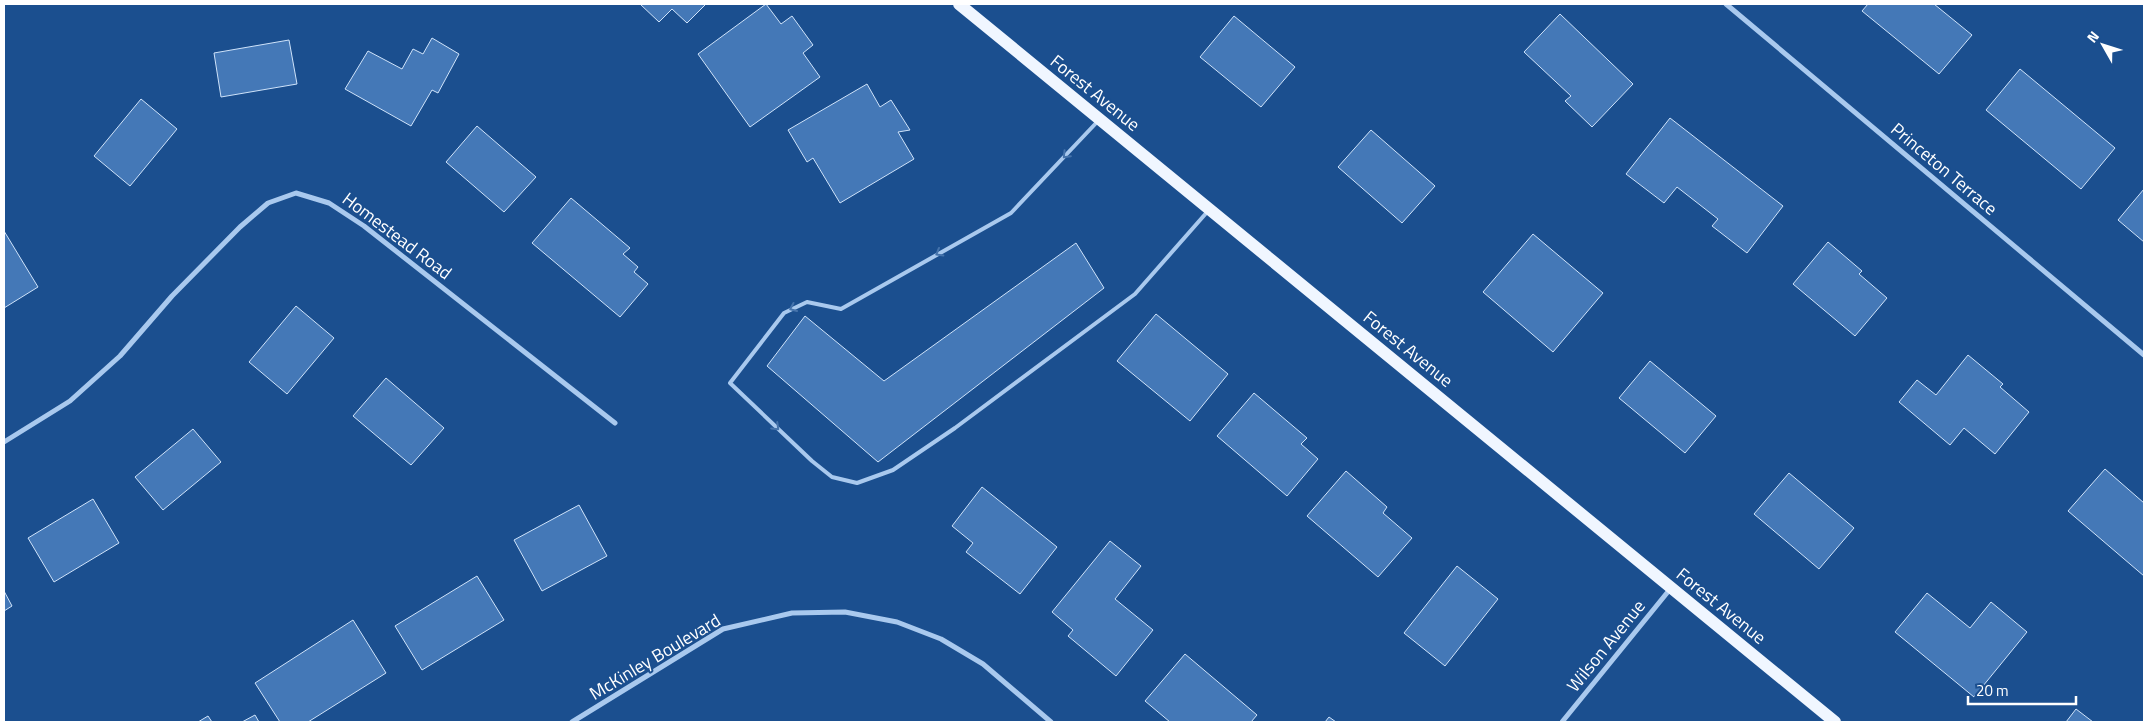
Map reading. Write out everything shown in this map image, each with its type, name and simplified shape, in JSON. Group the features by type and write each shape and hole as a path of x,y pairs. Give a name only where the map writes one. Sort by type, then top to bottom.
{"main road":[{"name":"Forest Avenue","path":"959,4 1835,722"}],"street":[{"name":"Princeton Terrace","path":"1726,4 2144,355"},
{"name":"Homestead Road","path":"4,442 70,401 120,356 172,296 240,227 268,203 296,193 329,203 364,226 615,423"},
{"name":"Wilson Avenue","path":"1562,722 1672,588"},
{"name":"McKinley Boulevard","path":"572,722 723,630 736,625 792,613 845,612 897,622 941,639 982,664 1051,722"}],"lane":[{"path":"1100,119 1011,212 841,309 807,302 784,313 730,383 812,461 832,477 857,483 893,470 955,428 1135,294 1210,209"}],"building":[{"path":"640,4 706,4 687,23 672,9 659,22"},
{"path":"766,4 781,24 792,16 813,45 803,53 820,77 750,127 698,54"},
{"path":"1868,4 1934,4 1972,35 1939,74 1862,11"},
{"path":"1560,14 1633,84 1592,127 1565,101 1571,96 1524,52"},
{"path":"1234,16 1295,67 1261,107 1200,57"},
{"path":"432,38 459,54 438,93 432,90 411,126 345,89 368,51 402,69 413,49 423,54"},
{"path":"289,40 297,84 221,97 214,53"},
{"path":"2020,69 2115,148 2081,189 1986,110"},
{"path":"867,84 880,107 891,100 910,130 898,132 914,159 840,203 813,158 807,162 788,130"},
{"path":"141,99 177,129 130,186 94,156"},
{"path":"1670,118 1783,206 1747,253 1712,226 1718,219 1677,187 1664,203 1626,174"},
{"path":"477,126 536,177 504,212 446,162"},
{"path":"1371,130 1435,186 1402,223 1338,167"},
{"path":"2144,189 2144,242 2118,220"},
{"path":"571,198 630,248 623,254 638,267 634,272 648,284 620,317 532,243"},
{"path":"4,231 38,287 4,308"},
{"path":"1533,234 1603,293 1553,352 1483,292"},
{"path":"1828,242 1862,271 1859,274 1887,298 1855,336 1793,284"},
{"path":"1076,243 1104,288 878,462 767,366 805,316 884,381"},
{"path":"296,306 334,338 287,394 249,362"},
{"path":"1156,314 1228,374 1190,421 1117,361"},
{"path":"1968,355 2003,384 2000,387 2029,412 1995,454 1964,428 1950,445 1899,402 1917,380 1936,395"},
{"path":"1650,361 1716,416 1685,453 1619,398"},
{"path":"386,378 444,428 411,465 353,416"},
{"path":"1254,393 1307,438 1301,444 1318,459 1287,496 1217,436"},
{"path":"193,429 221,462 163,510 135,477"},
{"path":"2105,469 2144,503 2144,576 2068,511"},
{"path":"1346,471 1387,507 1383,513 1412,538 1378,577 1307,516"},
{"path":"1789,473 1854,528 1819,569 1754,514"},
{"path":"982,487 1057,547 1020,594 966,552 973,543 952,526"},
{"path":"93,499 119,543 54,582 28,538"},
{"path":"579,505 607,556 542,591 514,540"},
{"path":"1110,541 1141,566 1115,599 1153,630 1116,676 1068,636 1073,630 1052,612"},
{"path":"1457,566 1498,599 1445,666 1404,633"},
{"path":"477,576 504,620 422,670 395,626"},
{"path":"4,591 12,606 4,611"},
{"path":"1927,593 1970,628 1991,602 2027,632 1974,697 1895,632"},
{"path":"353,620 386,673 308,722 280,722 255,683"},
{"path":"1185,654 1257,715 1251,722 1170,722 1145,701"},
{"path":"2076,709 2093,722 2066,722"},
{"path":"255,715 259,722 242,722"},
{"path":"208,716 212,722 198,722"},
{"path":"1329,717 1336,722 1325,722"}]}
